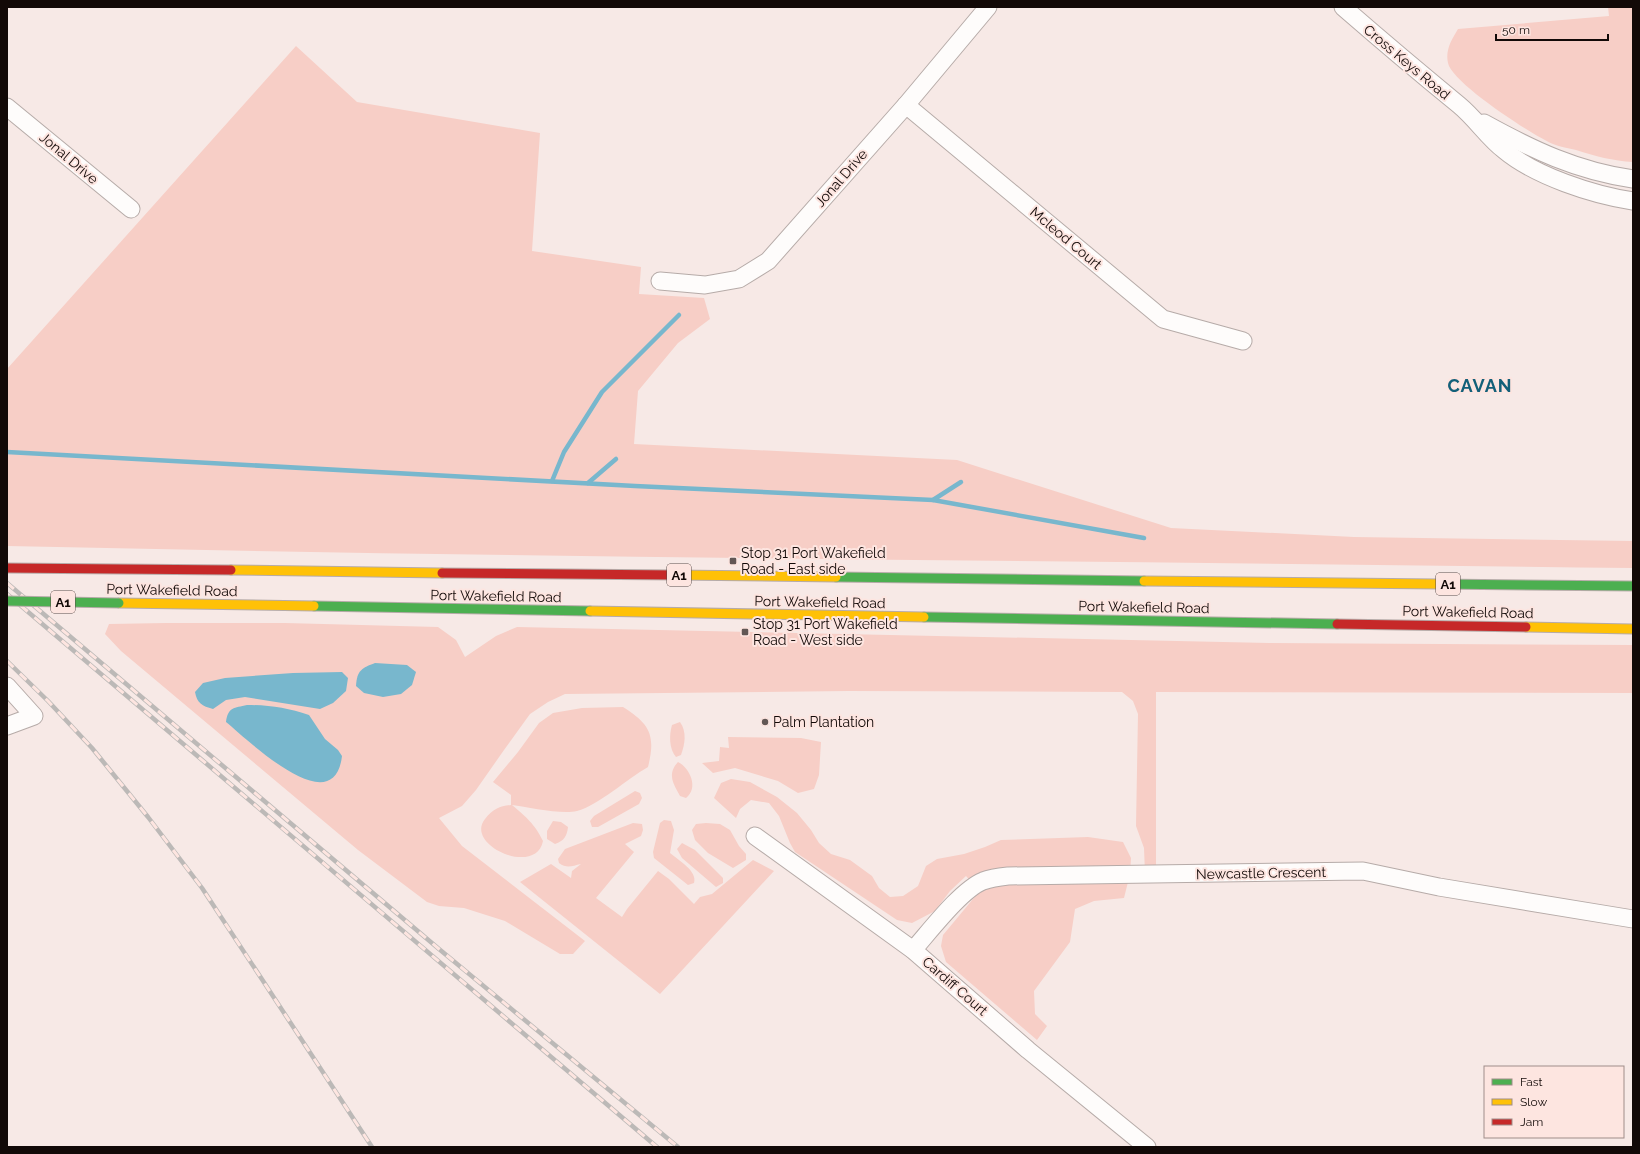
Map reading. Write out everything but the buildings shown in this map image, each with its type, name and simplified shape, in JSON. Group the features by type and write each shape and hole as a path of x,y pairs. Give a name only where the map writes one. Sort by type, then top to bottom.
{"highway":[{"name":"Port Wakefield Road","path":"7,568 1633,586"},
{"name":"Port Wakefield Road","path":"7,601 1633,629"}],"street":[{"name":"Jonal Drive","path":"660,281 705,286 739,279 768,261 906,105 988,7"},
{"name":"Cross Keys Road","path":"1343,7 1472,116 1504,150 1532,168 1575,186 1633,201"},
{"name":"Mcleod Court","path":"906,105 1163,319 1243,341"},
{"name":"Jonal Drive","path":"7,107 131,209"},
{"name":"Cross Keys Road","path":"1472,116 1552,158 1590,170 1633,179"},
{"path":"7,686 34,716 7,726"},
{"name":"Cardiff Court","path":"755,836 913,950 1028,1050 1147,1147"},
{"name":"Newcastle Crescent","path":"913,950 952,906 975,886 989,879 1008,876 1363,871 1439,887 1633,919"}],"shaded area":[{"path":"1608,7 1633,7 1633,162 1618,161 1597,156 1556,145 1543,139 1494,108 1477,95 1453,72 1448,63 1448,49 1458,29 1609,16"},
{"path":"296,46 357,102 540,133 532,251 641,267 639,294 704,298 710,319 678,343 638,391 634,444 957,460 1171,528 1354,537 1633,541 1633,568 617,556 7,546 7,369"},
{"path":"285,623 438,627 456,640 465,657 496,636 517,627 1269,643 1633,645 1633,693 1156,692 1156,874 1145,874 1144,848 1136,826 1138,714 1133,701 1122,692 848,691 565,694 548,702 530,714 476,790 462,806 439,818 462,846 585,941 573,954 560,954 505,921 464,908 439,906 427,902 358,850 121,651 105,634 109,624"},
{"path":"623,707 639,719 649,731 651,747 648,767 604,798 586,808 577,811 563,812 512,805 530,821 543,841 538,851 528,856 516,857 492,847 484,838 481,829 485,819 497,809 503,806 511,805 511,795 493,782 518,752 539,723 553,713 582,708"},
{"path":"680,722 684,730 684,747 681,755 676,757 670,742 670,733 672,725"},
{"path":"728,737 801,738 821,742 819,775 814,789 798,793 778,781 735,768 713,773 702,763 719,761 720,747 729,748"},
{"path":"678,762 686,769 691,778 692,789 686,798 680,796 672,779 673,771"},
{"path":"731,779 750,782 777,797 797,813 811,830 819,843 831,854 850,860 872,876 879,888 890,897 903,896 918,886 926,866 937,859 964,854 1001,840 1088,837 1123,842 1131,858 1130,874 1124,898 1094,901 1075,909 1070,942 1034,991 1035,1014 1047,1026 1037,1040 946,962 941,946 943,935 978,893 975,886 966,876 950,891 935,911 912,923 897,920 795,852 779,816 769,803 751,800 740,809 736,818 714,798 721,783"},
{"path":"635,791 640,793 642,798 639,804 598,827 592,827 590,821 594,816"},
{"path":"664,820 671,821 674,830 670,853 690,870 693,874 694,883 688,885 654,858 653,852 660,823"},
{"path":"553,821 561,822 568,827 564,838 555,844 547,839 547,831"},
{"path":"633,823 642,824 643,830 641,836 625,844 634,852 596,898 622,917 658,871 669,879 694,904 700,897 712,894 753,860 774,871 660,994 520,882 551,864 571,878 572,871 581,864 567,866 559,863 558,859 565,849"},
{"path":"696,824 720,824 730,830 739,846 746,854 746,860 733,868 708,853 695,840 692,830"},
{"path":"682,843 695,850 723,878 723,883 716,887 682,858 677,849"}],"water":[{"path":"375,663 407,665 416,672 412,685 401,694 383,697 364,693 356,686 359,673 367,666"},
{"path":"342,672 348,678 346,691 333,703 320,709 245,697 226,700 213,709 201,704 197,699 195,692 203,683 225,678 293,673"},
{"path":"247,705 278,707 309,715 325,739 338,750 342,756 336,775 324,782 308,780 289,771 270,759 226,722 228,713 232,709"}],"waterway":[{"path":"552,481 564,452 602,392 679,315"},
{"path":"7,452 635,486 933,500 1144,538"},
{"path":"588,483 616,459"},
{"path":"933,500 961,482"}],"railway":[{"path":"7,583 439,949 678,1147"},
{"path":"7,594 657,1147"},
{"path":"7,661 48,701 92,748 148,817 202,888 372,1147"}],"traffic: fast":[{"path":"836,577 1144,581"},
{"path":"1439,584 1633,586"},
{"path":"7,601 119,603"},
{"path":"314,606 590,611"},
{"path":"924,617 1337,624"}],"traffic: slow":[{"path":"231,570 442,573"},
{"path":"675,575 836,577"},
{"path":"1144,581 1439,584"},
{"path":"119,603 314,606"},
{"path":"590,611 924,617"},
{"path":"1526,627 1633,629"}],"traffic: jam":[{"path":"7,568 231,570"},
{"path":"442,573 675,575"},
{"path":"1337,624 1526,627"}],"place":[{"name":"Stop 31 Port Wakefield Road - East side","path":"733,561"},
{"name":"Stop 31 Port Wakefield Road - West side","path":"745,632"},
{"name":"Palm Plantation","path":"765,722"}],"district":[{"name":"CAVAN","path":"1480,386"}]}
